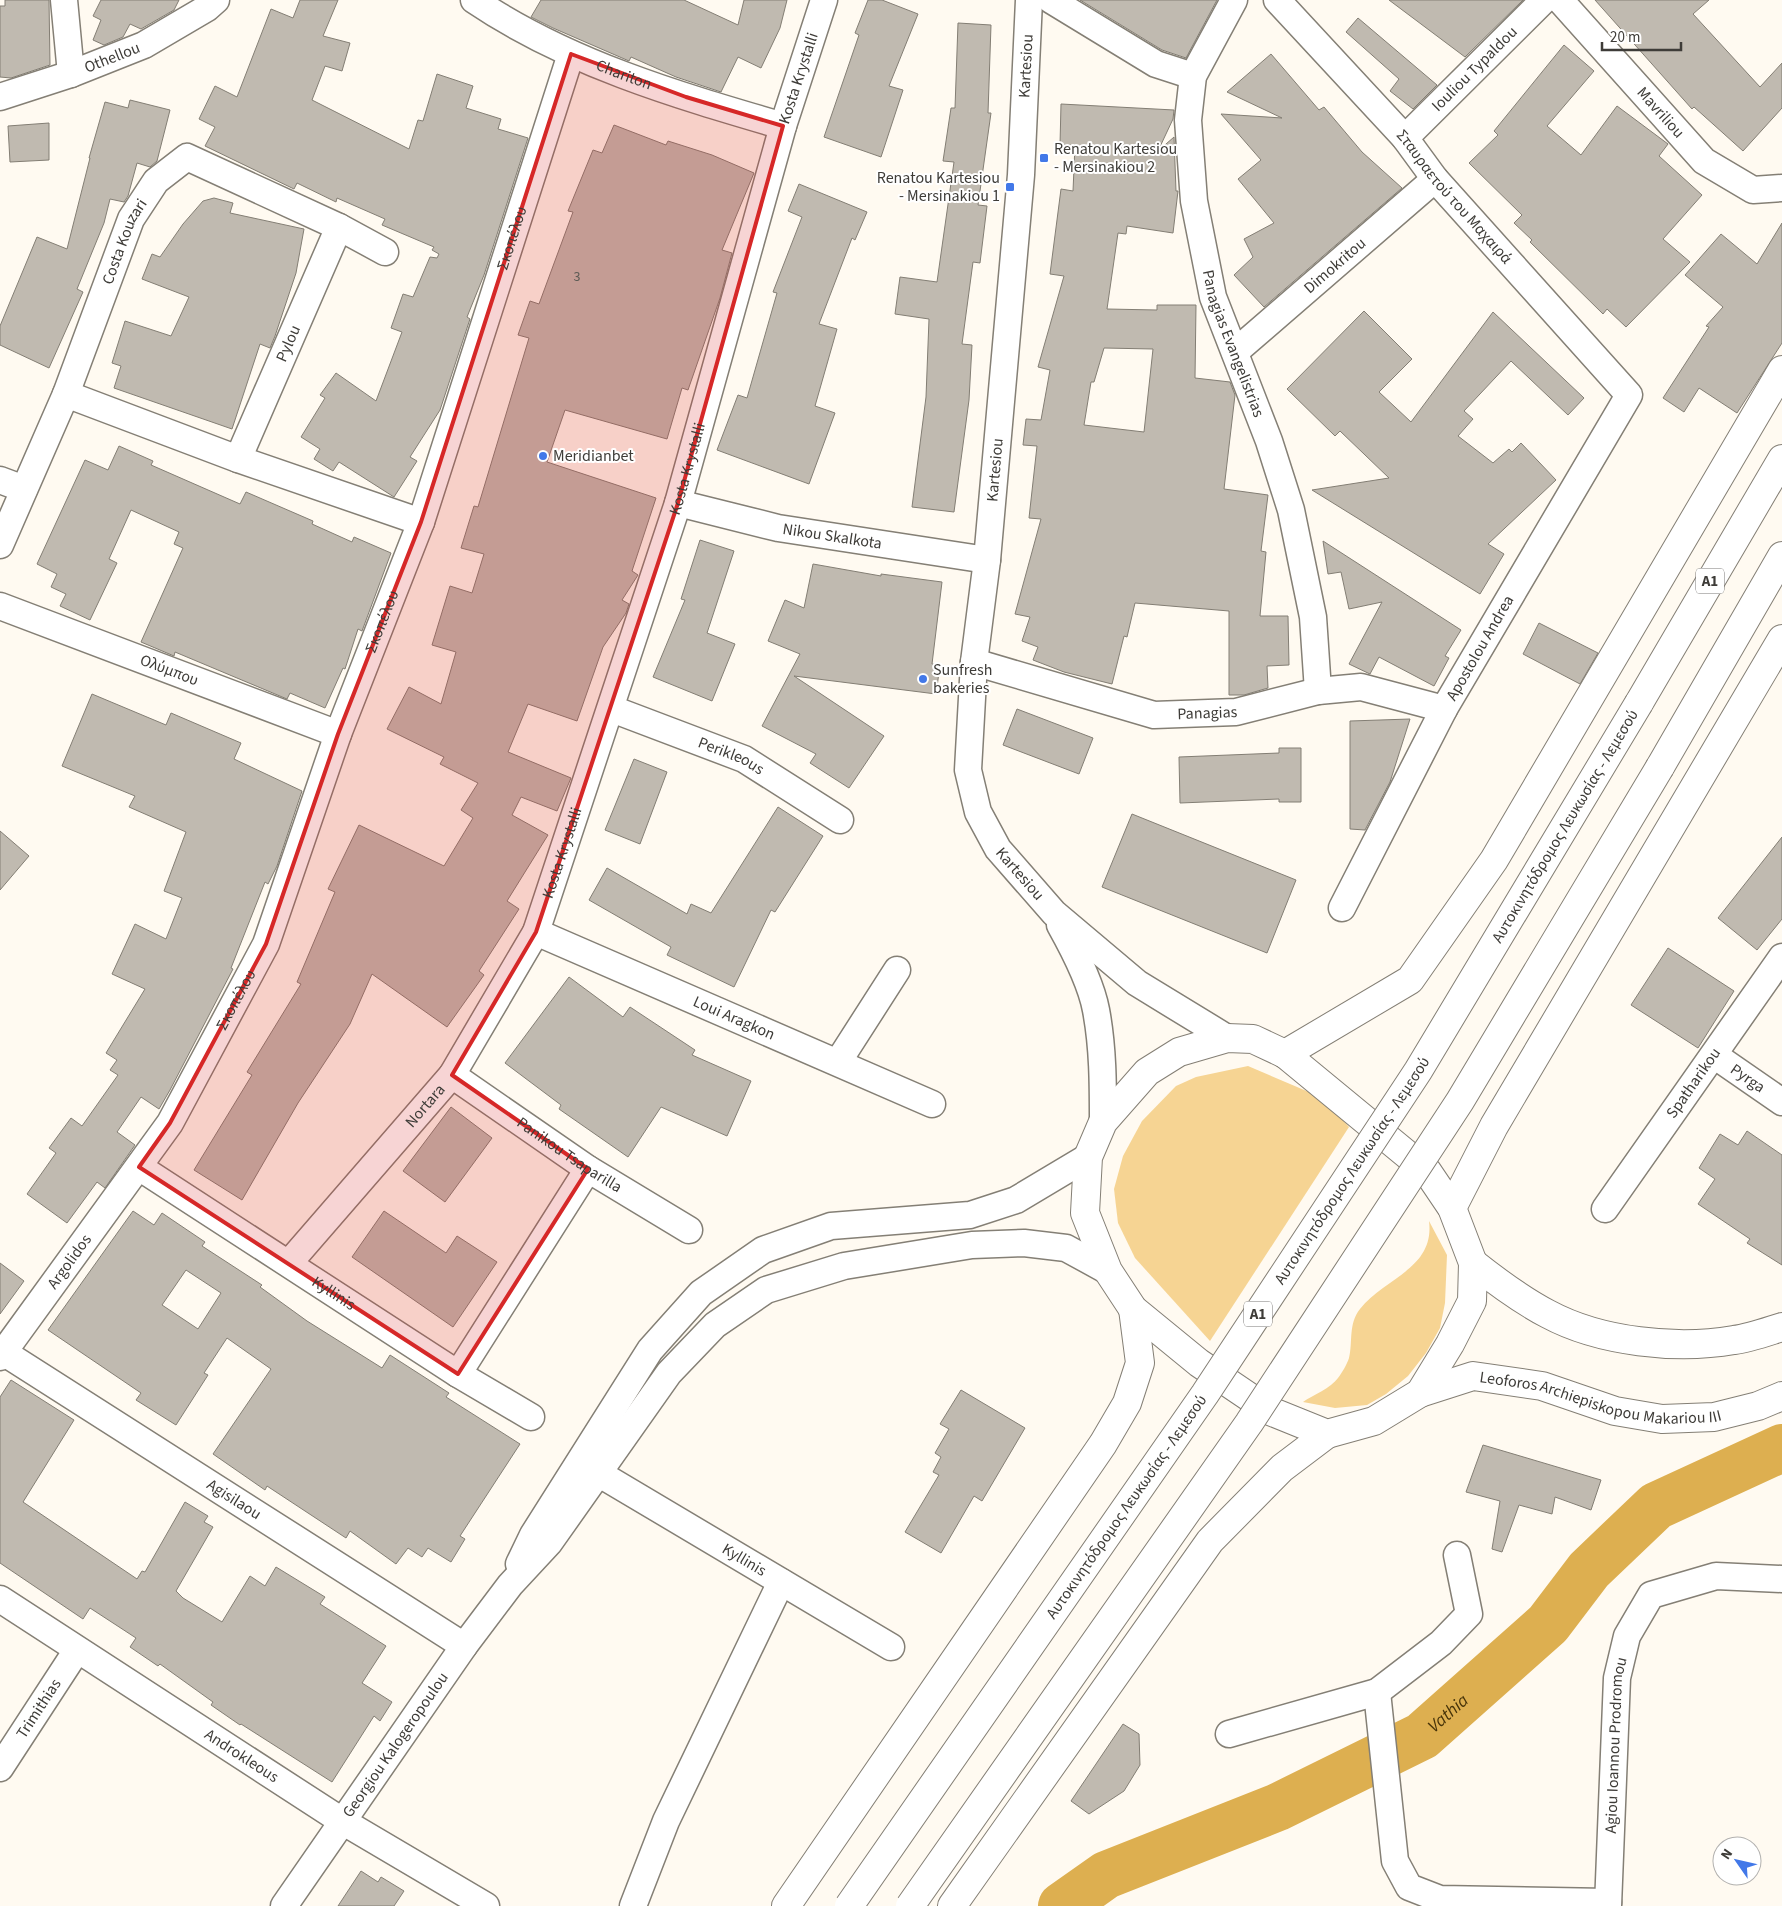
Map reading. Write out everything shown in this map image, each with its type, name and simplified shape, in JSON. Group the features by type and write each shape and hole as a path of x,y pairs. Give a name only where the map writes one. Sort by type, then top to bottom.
{"main road":[{"path":"1285,1054 1410,980 1494,860 1782,370"},
{"name":"Αυτοκινητόδρομος Λευκωσίας - Λεμεσού","path":"849,1906 1205,1394 1407,1087 1639,703 1782,459"},
{"path":"910,1906 1249,1423 1460,1101 1660,767 1782,556"},
{"path":"1452,1208 1494,1126 1782,639"},
{"path":"952,1906 1210,1541 1282,1468 1327,1434 1374,1421 1420,1393 1450,1344 1472,1301 1473,1263 1452,1208 1427,1171 1285,1054 1253,1039 1227,1038 1179,1052 1147,1072 1104,1122 1088,1157 1085,1213 1108,1271 1133,1309 1199,1362 1270,1411 1327,1434"},
{"path":"1473,1263 1512,1294 1550,1316 1596,1333 1641,1341 1701,1344 1735,1340 1782,1327"},
{"path":"786,1906 1104,1444 1118,1420 1127,1403 1140,1363 1133,1309"},
{"name":"Leoforos Archiepiskopou Makariou III","path":"1420,1393 1473,1376 1542,1386 1615,1411 1662,1419 1714,1418 1758,1406 1782,1396"}],"street":[{"path":"64,0 71,74"},
{"name":"Othellou","path":"0,97 71,74 144,45 207,8 216,0"},
{"name":"Chariton","path":"474,0 539,38 571,54 686,97 783,126"},
{"name":"Kosta Krystalli","path":"536,932 612,709 678,503 783,126 824,0"},
{"name":"Kartesiou","path":"1029,0 1021,175 987,560 974,662 968,770 978,812 998,849 1054,913 1137,983 1227,1038"},
{"path":"1051,0 1156,64 1193,76"},
{"name":"Panagias Evangelistrias","path":"1234,0 1193,76 1188,120 1194,201 1214,298 1269,441 1291,510 1313,617 1318,691"},
{"name":"Σταυραετού του Μαχαιρά","path":"1277,0 1405,138 1435,179 1629,395"},
{"name":"Iouliou Typaldou","path":"1405,138 1544,0"},
{"name":"Mavriliou","path":"1560,0 1704,161 1753,190 1782,188"},
{"name":"Σκοπέλου","path":"139,1167 170,1123 266,944 338,734 421,522 571,54"},
{"name":"Costa Kouzari","path":"0,546 66,394 131,219 156,181 187,157 339,227 385,252"},
{"name":"Dimokritou","path":"1235,352 1435,179"},
{"name":"Pylou","path":"238,459 339,227"},
{"path":"66,394 238,459 421,522"},
{"name":"Apostolou Andrea","path":"1342,908 1444,709 1629,395"},
{"path":"0,480 24,489"},
{"name":"Nikou Skalkota","path":"678,503 778,528 987,560"},
{"name":"Ολύμπου","path":"0,606 338,734"},
{"name":"Panagias","path":"974,662 1154,715 1236,712 1318,691 1361,688 1444,709"},
{"name":"Perikleous","path":"612,709 744,759 840,820"},
{"name":"Kartesiou","path":"1054,913 1075,952 1096,1008 1102,1046 1104,1122"},
{"name":"Loui Aragkon","path":"536,932 932,1104"},
{"name":"Nortara","path":"289,1264 452,1075 536,932"},
{"name":"Spatharikou","path":"1605,1209 1782,956"},
{"path":"838,1062 897,970"},
{"name":"Pyrga","path":"1714,1055 1782,1102"},
{"name":"Panikou Tsaparilla","path":"452,1075 588,1168 689,1230"},
{"path":"510,1585 533,1534 650,1350 701,1293 763,1250 831,1226 970,1215 1016,1200 1088,1157"},
{"name":"Kyllinis","path":"139,1167 458,1374 531,1417"},
{"name":"Argolidos","path":"1,1354 139,1167"},
{"path":"458,1374 588,1168"},
{"path":"510,1585 549,1543 669,1373 715,1325 766,1290 844,1266 972,1245 1024,1243 1066,1248 1108,1271"},
{"name":"Agisilaou","path":"1,1354 464,1646"},
{"name":"Kyllinis","path":"598,1473 891,1647"},
{"path":"1229,1734 1377,1692 1441,1643 1469,1614 1457,1555"},
{"name":"Agiou Ioannou Prodromou","path":"1377,1692 1380,1736 1395,1861 1409,1887 1440,1899 1608,1904 1617,1678 1627,1636 1651,1595 1716,1576 1782,1579"},
{"path":"633,1906 666,1821 781,1582"},
{"name":"Georgiou Kalogeropoulou","path":"284,1906 464,1646 510,1585"},
{"name":"Androkleous","path":"0,1599 342,1821 486,1906"},
{"name":"Trimithias","path":"0,1768 77,1650"}],"highlighted area":[{"path":"571,54 686,97 783,126 678,503 536,932 452,1075 588,1169 458,1374 139,1167 170,1123 266,944 338,734 421,522"}],"shaded area":[{"path":"1248,1066 1323,1098 1349,1127 1210,1341 1135,1258 1118,1223 1114,1189 1123,1156 1142,1121 1176,1086 1196,1077"},
{"path":"1429,1221 1447,1255 1445,1303 1440,1328 1426,1353 1408,1376 1386,1394 1367,1405 1335,1408 1303,1402 1331,1385 1340,1376 1349,1358 1352,1327 1356,1315 1370,1298 1416,1262 1424,1251 1429,1237"}],"building":[{"path":"5,0 49,0 50,65 11,78 0,77 0,6 5,6"},
{"path":"101,0 179,0 174,10 141,29 130,24 123,37 104,45 93,40 101,20 93,16"},
{"path":"300,0 338,0 323,36 350,43 342,71 325,66 312,100 409,149 418,120 423,121 437,74 473,86 466,108 501,119 498,129 528,138 484,275 467,317 470,319 440,410 410,457 417,461 394,497 339,462 333,471 314,459 320,449 301,437 325,398 320,395 336,373 376,401 402,332 391,328 403,294 413,297 430,257 437,258 439,254 432,250 434,247 382,225 385,219 337,198 336,202 297,183 294,189 205,146 215,127 199,119 215,86 237,97 271,9 293,18"},
{"path":"541,0 684,0 738,25 744,0 787,0 780,28 761,68 738,57 721,92 676,77 631,57 629,61 531,17"},
{"path":"868,0 882,0 918,14 889,86 903,90 881,157 824,137 859,35 855,33"},
{"path":"1080,0 1217,0 1186,58 1162,50"},
{"path":"1389,0 1523,0 1465,57"},
{"path":"1595,0 1709,0 1693,14 1760,87 1782,63 1782,108 1743,151 1694,107 1692,109"},
{"path":"1358,18 1437,85 1413,109 1390,91 1399,79 1346,32"},
{"path":"958,23 991,25 988,113 991,113 978,205 987,206 980,263 973,262 962,344 972,345 969,400 954,512 912,507 926,397 929,319 895,314 900,277 937,282 954,162 943,161 951,108 955,108"},
{"path":"1564,45 1594,71 1547,126 1581,155 1617,106 1668,144 1659,156 1702,195 1663,239 1690,262 1626,327 1607,309 1603,314 1530,242 1532,240 1514,223 1522,215 1469,163 1498,135 1494,131"},
{"path":"1271,54 1319,110 1324,107 1362,152 1402,188 1264,307 1234,275 1253,257 1244,239 1274,223 1238,179 1261,160 1221,114 1282,118 1227,92"},
{"path":"130,100 170,110 157,161 150,167 137,163 128,196 124,202 110,199 104,223 77,289 83,292 49,368 0,345 0,326 37,237 67,249 105,102 128,108"},
{"path":"1061,104 1174,110 1173,119 1158,151 1174,137 1176,191 1178,191 1173,233 1127,226 1126,234 1118,233 1107,309 1157,310 1157,305 1196,305 1195,378 1230,382 1235,395 1224,489 1268,495 1261,551 1266,552 1260,616 1288,616 1289,665 1267,666 1268,688 1244,695 1229,695 1229,611 1135,603 1127,637 1124,636 1112,684 1064,672 1033,660 1038,647 1022,641 1030,617 1015,614 1041,519 1029,518 1037,446 1023,445 1026,419 1041,420 1050,370 1038,367 1064,276 1050,274 1061,189 1073,191 1075,145 1060,145","holes":["1104,348 1153,349 1144,432 1084,425 1091,382 1094,382"]},
{"path":"49,123 49,160 10,162 8,126"},
{"path":"614,125 666,145 668,141 712,155 754,173 722,250 732,253 720,298 688,390 682,388 667,439 565,410 547,462 656,498 632,571 638,575 622,600 629,604 626,613 603,647 577,721 528,704 508,752 571,778 557,811 521,797 512,815 548,835 507,901 519,909 479,971 484,975 447,1027 372,974 350,1024 298,1103 242,1200 194,1170 252,1075 247,1072 301,984 297,982 335,892 328,889 359,825 444,866 473,818 461,810 478,783 440,764 444,757 387,729 409,687 441,704 456,652 432,645 450,586 472,593 484,554 461,548 474,506 478,507 529,338 518,335 530,301 539,304 573,212 568,211 593,150 602,153"},
{"path":"799,184 867,212 855,240 852,238 819,324 837,329 815,406 835,413 809,484 717,450 738,395 747,398 777,293 773,292 802,217 788,211"},
{"path":"214,198 233,203 230,213 304,229 296,273 275,336 270,348 260,344 232,429 114,388 121,366 112,363 125,321 171,336 189,297 142,279 152,254 160,257 183,224 203,201"},
{"path":"1782,223 1782,343 1737,413 1699,388 1684,412 1663,398 1709,327 1706,326 1723,307 1685,275 1721,234 1757,264"},
{"path":"1364,311 1412,359 1379,392 1411,422 1493,312 1584,398 1568,415 1511,361 1464,411 1473,419 1458,436 1493,463 1509,449 1512,452 1521,443 1556,480 1488,544 1504,554 1480,594 1312,490 1389,478 1340,431 1335,436 1287,389"},
{"path":"119,446 153,461 151,465 240,504 246,492 313,521 312,524 352,542 354,537 391,553 362,631 358,629 345,669 343,668 325,708 290,693 287,699 175,652 174,656 141,642 183,548 174,544 179,532 131,510 109,559 117,563 90,620 60,606 66,594 51,587 57,574 37,564 85,460 108,470"},
{"path":"700,540 734,551 707,633 735,644 712,701 653,677 685,600 681,599"},
{"path":"1323,541 1461,630 1445,656 1449,658 1434,686 1379,657 1370,674 1349,664 1382,602 1349,609 1341,572 1328,574"},
{"path":"813,564 881,576 881,574 942,582 932,664 940,665 936,694 794,676 884,736 849,788 810,763 816,754 762,726 800,654 768,641 785,600 804,608"},
{"path":"1539,623 1598,653 1580,684 1523,654"},
{"path":"92,694 166,725 171,713 241,743 234,759 302,791 277,866 268,884 265,882 231,968 233,969 170,1090 159,1109 141,1097 117,1132 135,1145 105,1188 97,1182 67,1223 27,1194 56,1153 49,1148 71,1118 82,1126 118,1075 110,1070 117,1060 106,1053 145,989 112,974 135,924 166,939 182,898 164,891 186,832 129,807 135,796 62,766"},
{"path":"1017,709 1093,738 1079,774 1003,745"},
{"path":"1410,719 1390,782 1365,830 1350,829 1350,721"},
{"path":"1279,748 1301,748 1301,802 1279,802 1279,799 1180,803 1179,757 1279,753"},
{"path":"634,759 667,772 640,844 605,830"},
{"path":"778,807 823,836 775,912 771,910 734,987 667,955 671,947 589,900 607,868 687,914 691,904 711,913"},
{"path":"1132,814 1296,880 1267,953 1102,887"},
{"path":"0,831 29,856 0,890"},
{"path":"1782,837 1782,919 1757,950 1718,918"},
{"path":"1668,948 1734,991 1698,1048 1631,1005"},
{"path":"569,977 623,1017 630,1007 695,1050 692,1055 751,1081 727,1136 661,1107 628,1157 559,1109 561,1105 505,1063"},
{"path":"451,1107 492,1138 445,1202 403,1171"},
{"path":"1747,1131 1782,1155 1782,1265 1747,1243 1750,1239 1698,1204 1715,1179 1699,1168 1720,1134 1738,1145"},
{"path":"133,1211 154,1225 162,1213 205,1242 202,1246 262,1285 260,1287 307,1321 382,1368 390,1355 449,1393 446,1397 520,1444 460,1536 465,1539 451,1562 428,1548 422,1557 408,1548 396,1564 350,1531 346,1538 267,1486 265,1490 213,1454 271,1369 227,1338 204,1373 208,1375 176,1425 136,1400 141,1393 48,1330","holes":["186,1270 221,1293 198,1329 162,1305"]},
{"path":"384,1211 446,1253 457,1236 497,1262 453,1327 352,1257"},
{"path":"0,1263 24,1281 0,1314"},
{"path":"11,1380 74,1420 23,1502 137,1579 142,1571 145,1572 185,1502 208,1516 204,1522 213,1527 176,1591 183,1598 222,1622 250,1576 265,1586 276,1567 325,1597 320,1604 386,1646 362,1683 392,1702 380,1721 374,1716 332,1782 240,1725 211,1705 213,1702 160,1664 158,1666 130,1647 136,1638 90,1608 83,1619 0,1563 0,1397"},
{"path":"961,1390 1025,1428 982,1501 974,1496 941,1553 905,1532 939,1475 933,1472 941,1457 935,1453 949,1429 940,1424"},
{"path":"1483,1445 1601,1480 1591,1510 1555,1497 1552,1514 1519,1505 1502,1552 1492,1549 1500,1501 1466,1492"},
{"path":"1123,1724 1139,1734 1140,1765 1124,1791 1089,1814 1071,1801"},
{"path":"361,1871 378,1882 381,1877 404,1891 394,1906 338,1906"}],"waterway":[{"name":"Vathia","path":"1062,1906 1106,1875 1278,1807 1422,1736 1548,1624 1589,1570 1656,1506 1782,1448"}],"place":[{"name":"Renatou Kartesiou - Mersinakiou 2","path":"1044,158"},
{"name":"Renatou Kartesiou - Mersinakiou 1","path":"1010,187"},
{"name":"Meridianbet","path":"543,456"},
{"name":"Sunfresh bakeries","path":"923,679"}]}
